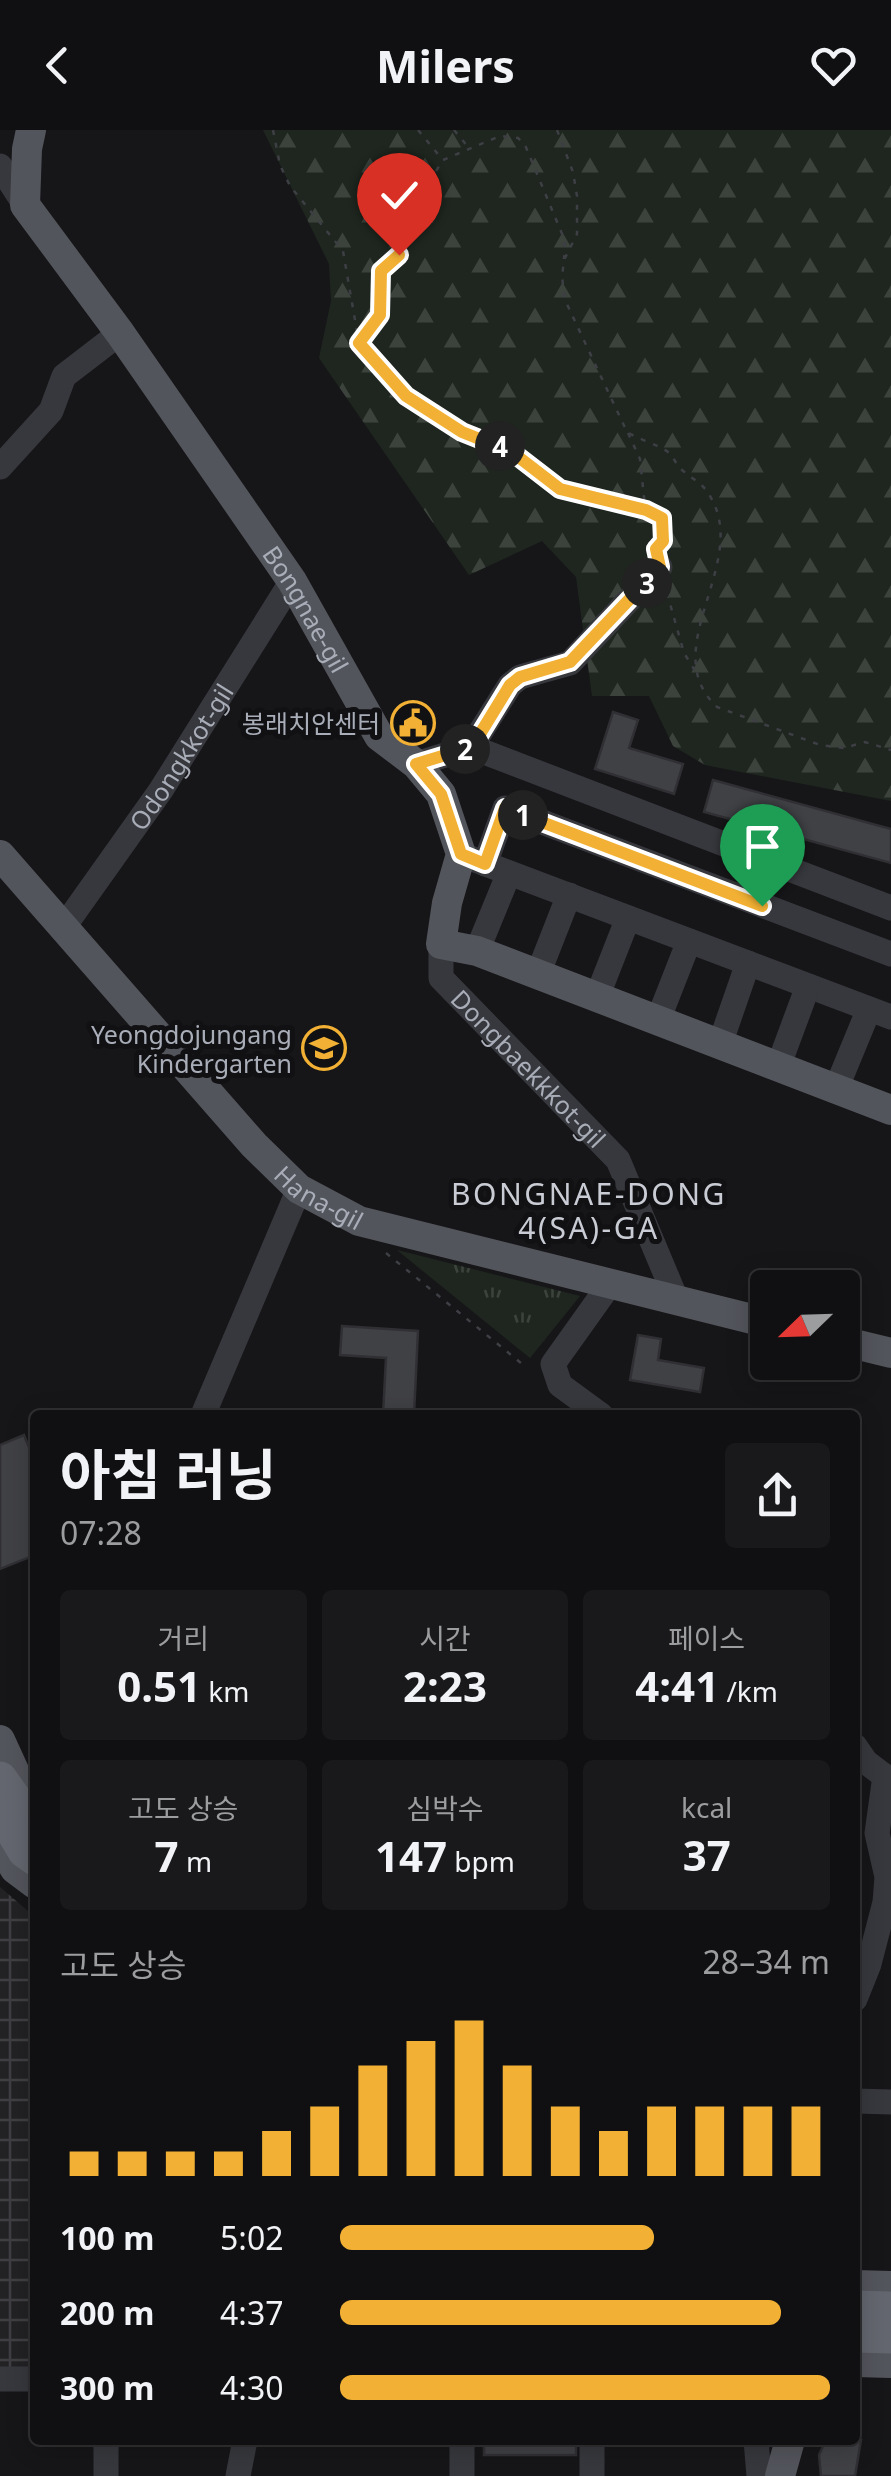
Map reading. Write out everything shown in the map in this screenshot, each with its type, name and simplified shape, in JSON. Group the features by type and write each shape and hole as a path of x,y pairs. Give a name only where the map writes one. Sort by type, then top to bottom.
{"highway":[{"path":"0,1779 30,1821"},
{"path":"0,1810 25,1851 17,1864"},
{"path":"860,2308 891,2309"},
{"path":"860,2335 891,2336"}],"main road":[{"path":"25,206 30,130"},
{"name":"Bongnae-gil","path":"25,206 120,334 292,581 380,736 416,764 441,794 485,864"},
{"name":"Hana-gil","path":"0,856 254,1145 299,1189 359,1221 750,1318"},
{"path":"485,864 441,944 477,951 891,1110"},
{"path":"860,1346 891,1354"},
{"path":"0,1740 16,1775 30,1790"},
{"path":"860,2286 891,2286"},
{"path":"860,2362 891,2363"},
{"path":"780,2476 789,2445"}],"street":[{"path":"0,166 25,206"},
{"path":"0,467 51,411 64,376 120,334"},
{"path":"472,747 510,685 520,677 570,662 660,567"},
{"name":"Odongkkot-gil","path":"64,928 161,790 292,581"},
{"path":"416,764 472,747 891,908"},
{"path":"477,951 485,864 505,808 891,954"},
{"path":"485,864 880,1013 836,1089"},
{"path":"538,974 569,895"},
{"path":"597,997 628,918"},
{"path":"658,1020 689,941"},
{"name":"Dongbaekkkot-gil","path":"441,944 441,978 618,1160 677,1301"},
{"path":"720,1044 748,963"},
{"path":"778,1066 808,986"},
{"path":"205,1410 299,1189"},
{"path":"594,1410 560,1384 553,1364 610,1284"},
{"path":"860,1753 888,1779 878,1834 887,1877 885,1902 872,1964 860,1988"},
{"path":"860,2102 891,2102"},
{"path":"0,2378 30,2379"},
{"path":"106,2445 106,2476"},
{"path":"238,2476 243,2445"},
{"path":"462,2445 462,2476"},
{"path":"592,2445 592,2476"},
{"path":"757,2445 759,2476"}],"path":[{"path":"273,130 280,165 290,186 343,252 359,343 395,386 462,432 512,452 560,489 646,510 662,518 663,541 656,549 684,654 698,674 707,698 716,707 820,745 844,748 865,742 891,750"},
{"path":"418,130 443,160"},
{"path":"454,130 470,150"},
{"path":"557,130 573,172 577,196 577,234 564,260"},
{"path":"359,343 380,315 381,271 403,250 412,209 443,160 499,133 518,138 525,145 566,241 562,277 570,314 640,459 646,510"},
{"path":"628,432 668,452 678,468 700,482 712,498 721,526 722,553 707,595 696,645 698,674"},
{"path":"359,1221 389,1256 520,1364"}],"shaded area":[{"path":"0,1887 30,1913 30,2368 0,2367"}],"green space":[{"path":"263,130 891,130 891,801 705,765 673,746 649,696 592,696 576,577 542,541 469,575 319,358 331,301 329,264"},
{"path":"397,1250 580,1296 530,1358"}],"building":[{"name":"봉래치안센터","path":"418,707 429,723 411,736 396,722"},
{"path":"613,712 638,720 629,748 683,764 674,794 595,769"},
{"path":"713,780 891,829 891,863 704,812"},
{"path":"342,1326 418,1331 414,1410 383,1410 386,1358 340,1355"},
{"path":"638,1335 661,1339 658,1360 704,1368 700,1392 630,1380"},
{"path":"24,1435 30,1450 30,1557 0,1569 0,1445"},
{"path":"861,2440 855,2476 821,2476 819,2455 824,2445 860,2445"},
{"path":"484,2445 576,2445 576,2455 484,2455"}],"place":[{"name":"봉래치안센터","path":"413,723"},
{"name":"Yeongdojungang Kindergarten","path":"324,1048"}],"district":[{"name":"BONGNAE-DONG 4(SA)-GA","path":"589,1210"}],"route":[{"path":"399,255 381,271 380,315 359,343 395,386 462,432 512,452 560,489 646,510 662,518 663,541 656,549 660,567 570,662 520,677 510,685 472,747 416,764 441,794 461,854 485,864 505,808 762,906"}]}
